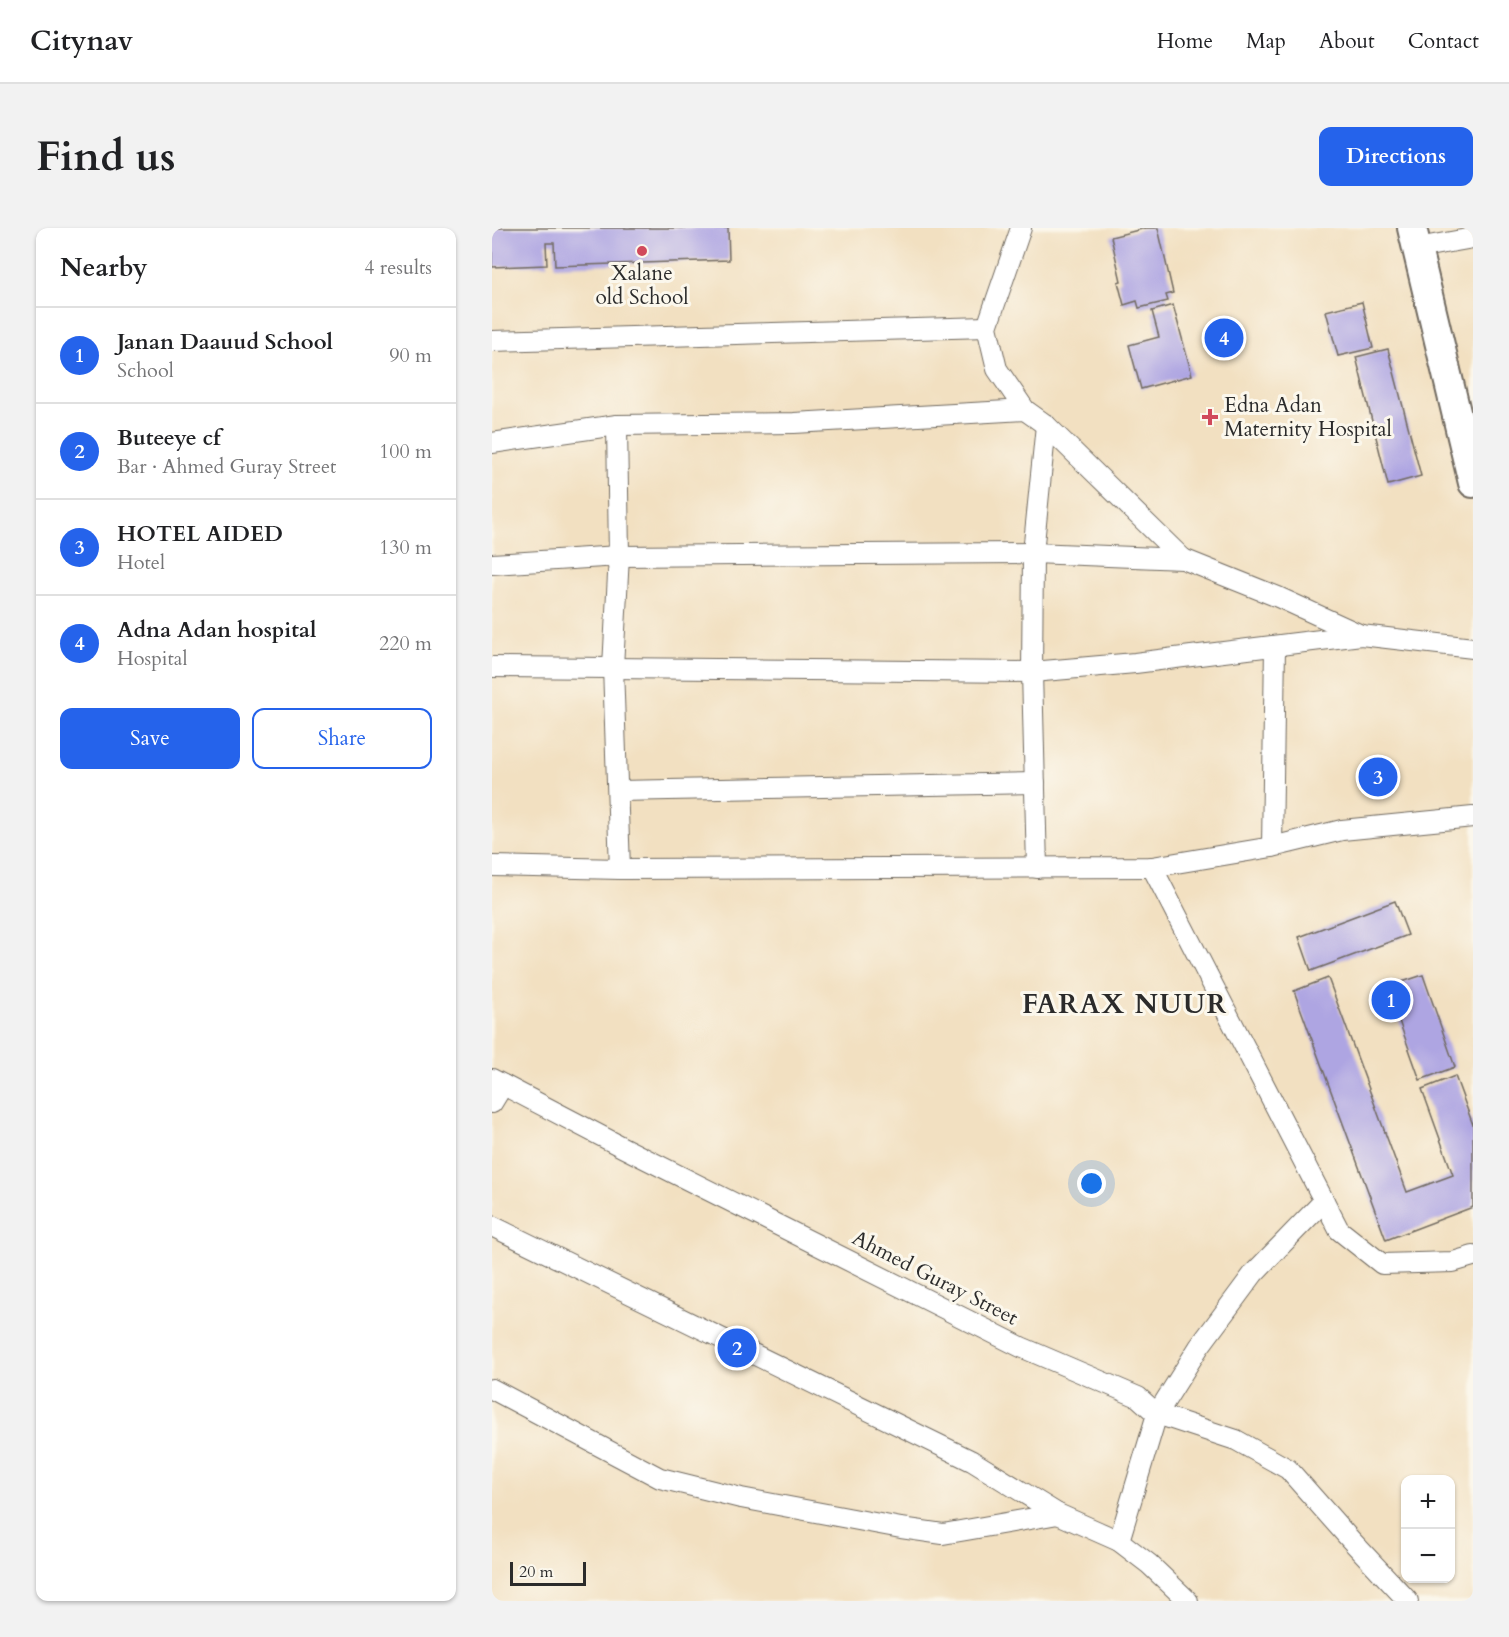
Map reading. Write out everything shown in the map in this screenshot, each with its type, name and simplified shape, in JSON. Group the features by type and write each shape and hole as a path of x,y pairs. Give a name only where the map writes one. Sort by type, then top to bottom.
{"main road":[{"path":"1414,238 1473,483"}],"street":[{"path":"1021,228 987,327 997,369 1025,410 1046,425 1183,559"},
{"path":"1414,238 1473,238"},
{"path":"492,341 987,327"},
{"path":"492,443 617,425 794,423 1025,410"},
{"path":"617,425 619,556 613,667 620,869"},
{"path":"1037,868 1032,672 1033,553 1046,425"},
{"path":"492,564 619,556 1033,553 1183,559 1278,597 1361,635"},
{"path":"492,667 1032,672 1135,663 1361,635 1473,648"},
{"path":"1272,847 1275,646"},
{"path":"618,791 1035,783"},
{"path":"492,866 620,869 1152,867 1272,847 1342,830 1473,818"},
{"path":"1152,867 1339,1230 1382,1264 1453,1262 1473,1256"},
{"path":"492,1104 498,1082"},
{"name":"Ahmed Guray Street","path":"498,1082 1021,1347 1138,1397 1157,1414"},
{"path":"1119,1541 1157,1414 1199,1347 1254,1273 1323,1201"},
{"path":"492,1226 972,1461 1058,1514 1119,1541 1149,1564 1188,1601"},
{"path":"492,1389 660,1478 741,1498 943,1534 1058,1514"},
{"path":"1157,1414 1236,1440 1288,1469 1348,1538 1408,1601"}],"building":[{"name":"Xalane old School","path":"492,228 728,228 729,260 555,266 554,243 546,243 547,265 492,267"},
{"path":"1146,228 1158,228 1173,293 1166,295 1168,301 1139,308 1137,301 1124,305 1111,237"},
{"path":"1362,302 1373,348 1338,356 1326,311"},
{"path":"1173,305 1192,375 1141,389 1129,345 1159,337 1152,311"},
{"path":"1388,349 1421,476 1388,485 1356,357"},
{"path":"1395,901 1408,935 1311,971 1299,937"},
{"path":"1423,975 1455,1067 1420,1080 1387,987"},
{"path":"1328,978 1407,1192 1453,1175 1422,1089 1455,1076 1473,1125 1473,1207 1386,1240 1294,991"}],"place":[{"name":"Xalane old School","path":"642,251"},
{"name":"Adna Adan hospital","path":"1224,338"},
{"name":"Edna Adan Maternity Hospital","path":"1210,417"},
{"name":"HOTEL AIDED","path":"1378,777"},
{"name":"Janan Daauud School","path":"1391,1000"},
{"name":"Buteeye cf","path":"737,1348"}],"district":[{"name":"FARAX NUUR","path":"1125,1004"}]}
